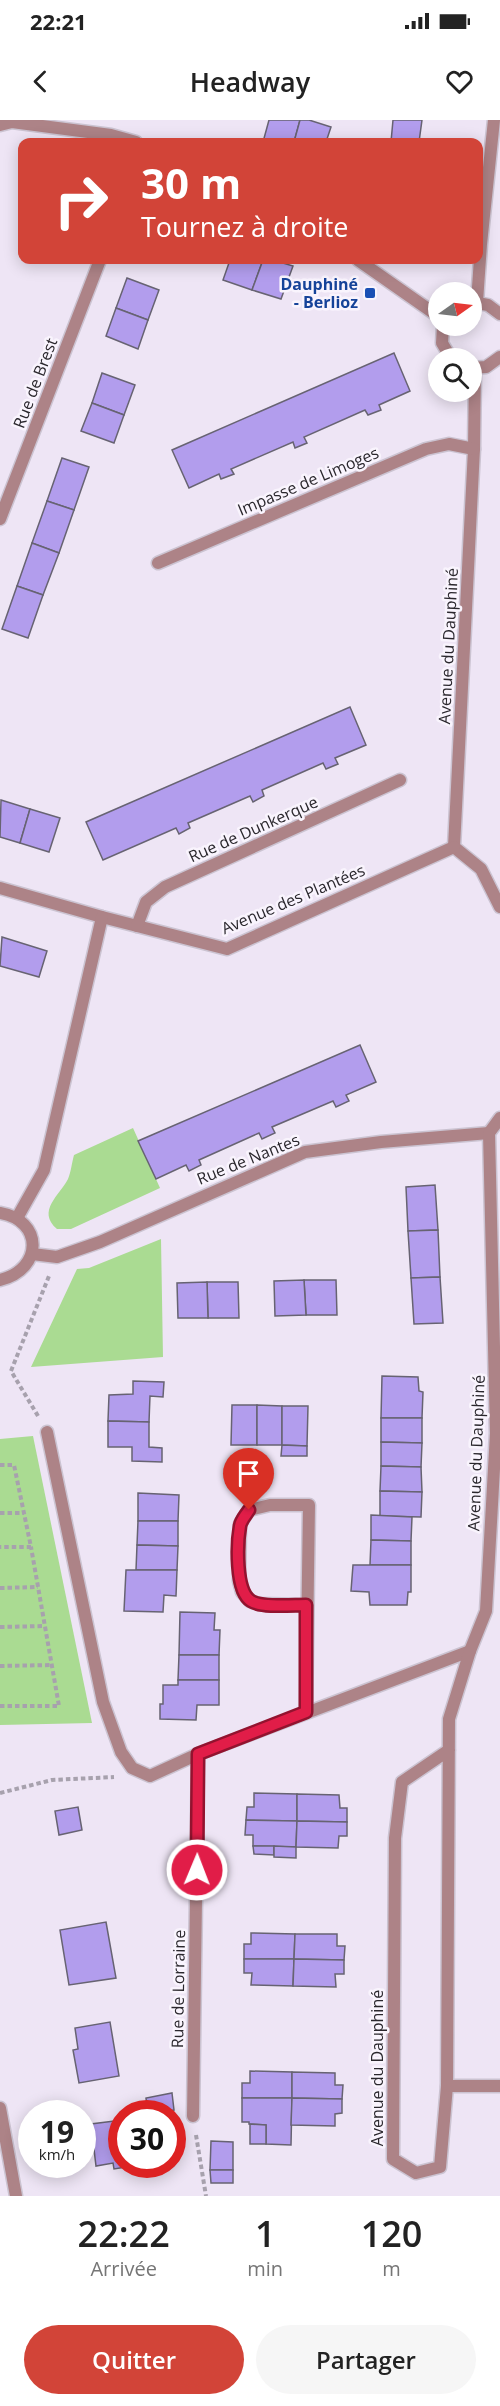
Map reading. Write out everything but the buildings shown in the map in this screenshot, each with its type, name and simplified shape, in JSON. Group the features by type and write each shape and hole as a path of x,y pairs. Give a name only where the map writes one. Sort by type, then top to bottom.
{"street":[{"path":"483,220 494,120"},
{"path":"0,125 12,122 23,123 122,138"},
{"name":"Rue de Brest","path":"0,519 98,264"},
{"path":"364,264 428,309"},
{"path":"476,282 478,264"},
{"path":"482,303 488,304 500,314"},
{"path":"482,368 500,357"},
{"name":"Avenue du Dauphiné","path":"454,847 474,449 473,402"},
{"name":"Impasse de Limoges","path":"158,563 426,449 449,444 474,449"},
{"name":"Rue de Dunkerque","path":"137,926 146,902 165,887 400,780"},
{"path":"454,847 481,869 500,907"},
{"name":"Avenue des Plantées","path":"0,888 227,949 454,847"},
{"path":"17,1218 44,1170 102,917"},
{"path":"489,1133 500,1118"},
{"name":"Avenue du Dauphiné","path":"449,1750 402,1782 395,1838 393,2158 416,2173 440,2168 447,2086 449,1750 449,1719 470,1651 486,1611 496,1433 489,1133"},
{"name":"Rue de Nantes","path":"32,1254 57,1257 100,1242 305,1152 489,1133"},
{"path":"0,1213 17,1218 27,1228 32,1242 32,1254 21,1272 0,1280"},
{"path":"47,1432 103,1702 121,1752 132,1768 150,1776 198,1754 470,1651"},
{"path":"306,1605 259,1604 250,1601 242,1592 239,1581 240,1524 249,1510 270,1505 309,1505 306,1712"},
{"path":"486,1611 500,1611"},
{"name":"Rue de Lorraine","path":"193,2116 198,1754"},
{"path":"447,2086 500,2086"},
{"path":"0,2108 16,2196"}],"path":[{"path":"47,1432 12,1371 57,1257"},
{"path":"0,1465 14,1465 31,1547 58,1706 0,1706"},
{"path":"0,1513 24,1513"},
{"path":"0,1547 31,1547"},
{"path":"0,1588 38,1587"},
{"path":"0,1627 45,1626"},
{"path":"0,1666 52,1665"},
{"path":"0,1793 52,1780 150,1776"},
{"path":"193,2116 206,2196"}],"green space":[{"path":"133,1128 160,1188 71,1229 57,1229 51,1222 49,1209 68,1179 74,1155"},
{"path":"161,1239 163,1357 31,1367 77,1269 89,1268"},
{"path":"33,1436 92,1723 0,1725 0,1439"}],"place":[{"name":"Dauphiné - Berlioz","path":"370,293"}],"route":[{"path":"197,1870 198,1754 306,1712 306,1605 259,1604 250,1601 242,1592 239,1581 240,1524 249,1510"}]}
